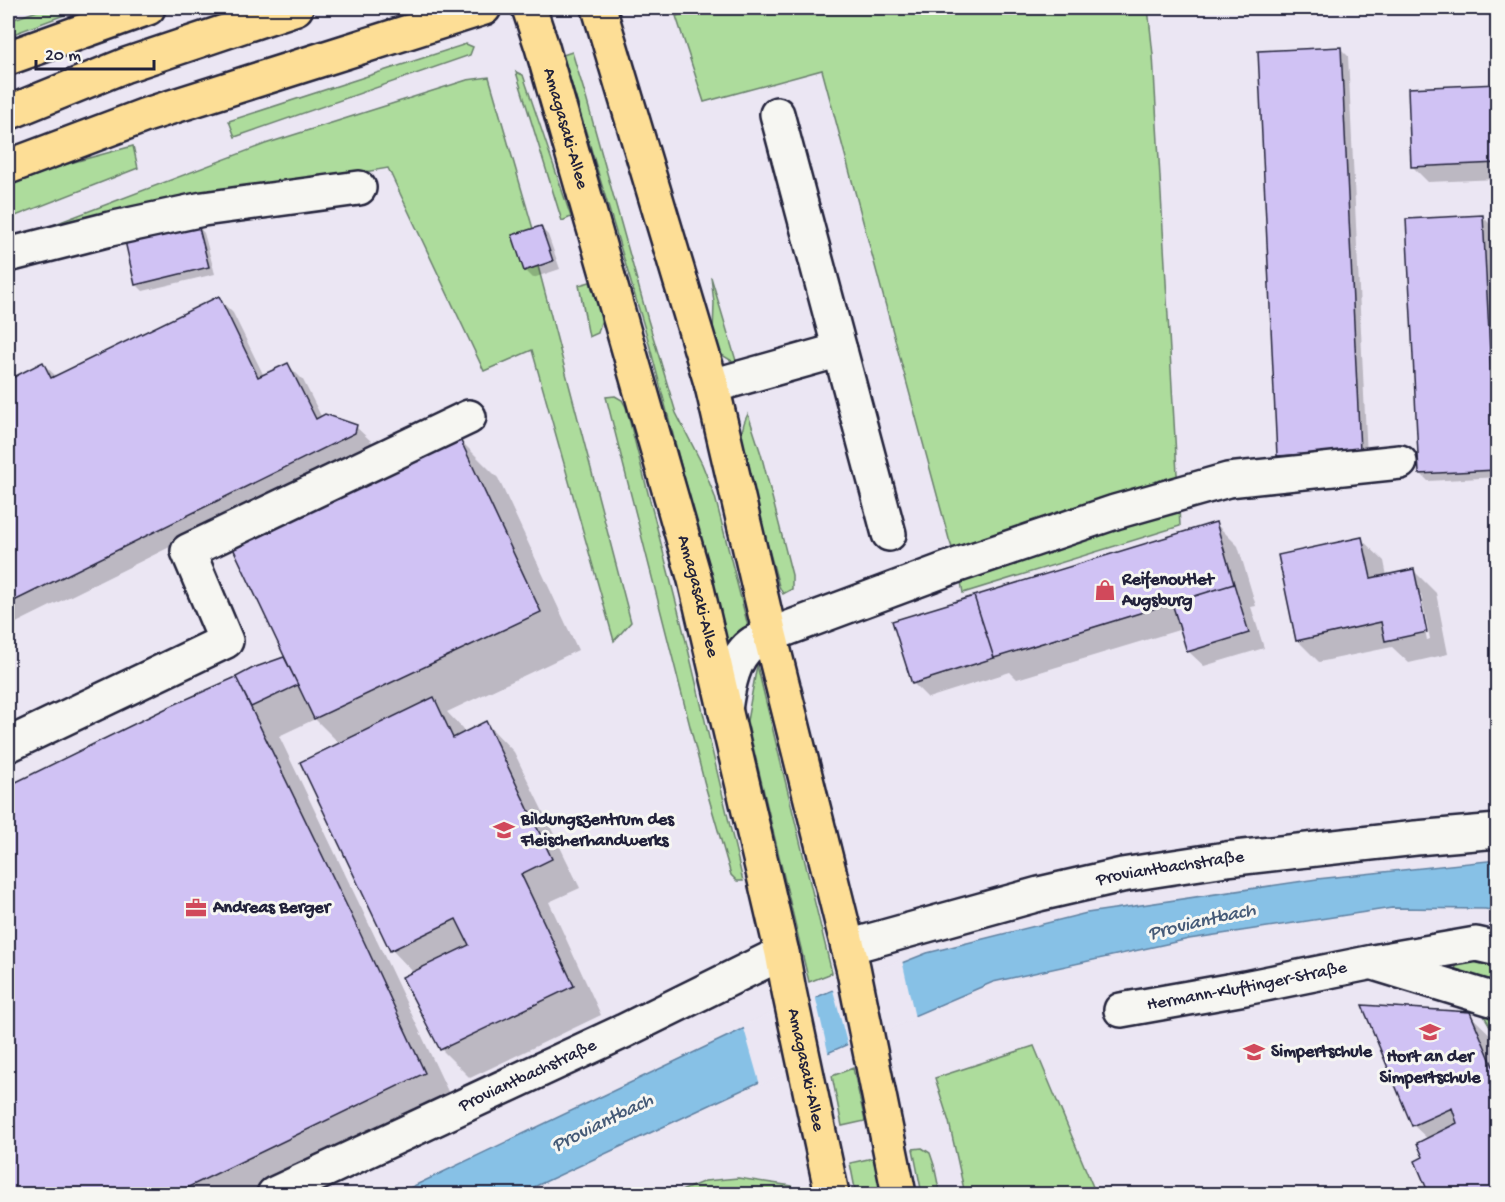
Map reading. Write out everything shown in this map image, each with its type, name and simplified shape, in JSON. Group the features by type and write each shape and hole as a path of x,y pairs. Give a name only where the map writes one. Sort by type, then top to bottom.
{"main road":[{"path":"8,58 148,8"},
{"path":"8,113 126,65 296,8"},
{"path":"8,167 146,115 484,8"},
{"name":"Amagasaki-Allee","path":"529,8 695,580 782,953 832,1194"},
{"path":"599,8 711,386 770,635 851,957 899,1194"}],"street":[{"path":"777,114 889,534"},
{"path":"8,255 203,209 359,188"},
{"path":"711,386 840,350"},
{"path":"8,745 226,641 188,551 469,417"},
{"path":"725,710 729,682 738,662 753,643 980,557 1115,512 1228,480 1400,462"},
{"name":"Proviantbachstraße","path":"851,957 1039,894 1122,875 1226,859 1497,831"},
{"name":"Hermann-Kluftinger-Straße","path":"1121,1010 1476,944 1497,949"},
{"name":"Proviantbachstraße","path":"274,1194 624,1030 782,953"},
{"name":"Hermann-Kluftinger-Straße","path":"1372,963 1497,1001"}],"green space":[{"path":"46,8 83,8 8,36 8,21"},
{"path":"707,8 1148,8 1153,55 1180,526 963,593 958,565 822,70 704,102 676,16"},
{"path":"466,44 473,47 470,55 235,137 229,121"},
{"path":"572,52 676,413 702,464 715,497 749,630 730,651 647,336 563,55"},
{"path":"516,72 523,75 571,217 562,221"},
{"path":"489,77 533,229 524,271 538,266 631,622 614,641 532,350 484,371 388,168 269,188 8,242 265,144 467,80"},
{"path":"133,146 138,168 8,219 8,186 63,165"},
{"path":"711,277 737,364 722,355 713,335 714,303"},
{"path":"590,282 602,318 598,333 589,337 579,285"},
{"path":"615,396 622,400 626,407 688,649 743,881 737,881 731,875 705,785 606,397"},
{"path":"748,414 761,454 792,575 792,589 783,594 743,455 743,429"},
{"path":"757,665 832,973 809,982 747,721"},
{"path":"1464,953 1497,956 1497,996 1449,979"},
{"path":"1483,1014 1497,1016 1497,1038"},
{"path":"1034,1046 1096,1194 965,1194 949,1122 935,1078"},
{"path":"853,1068 865,1121 842,1126 832,1076"},
{"path":"922,1148 930,1153 940,1194 922,1194 913,1149"},
{"path":"873,1158 882,1194 856,1194 850,1163"},
{"path":"738,1178 792,1186 794,1194 674,1194 705,1181"}],"water":[{"name":"Proviantbach","path":"1497,860 1497,911 1392,908 1189,939 993,982 755,1084 519,1194 397,1194 743,1029 927,953 1087,913 1317,879"}],"pier":[{"path":"902,960 915,1018 848,1047 833,990 830,988"},
{"path":"815,995 829,1056 760,1085 743,1025"}],"building":[{"path":"1341,47 1360,451 1277,456 1258,51"},
{"path":"1498,84 1498,163 1411,167 1408,88"},
{"path":"1483,215 1496,470 1419,474 1406,219"},
{"path":"198,224 209,267 135,285 125,241"},
{"path":"541,226 553,261 524,271 512,235"},
{"path":"219,296 258,377 288,363 316,419 325,414 357,425 355,433 8,604 8,380 43,362 51,378"},
{"path":"460,439 541,612 314,719 232,546"},
{"name":"Reifenoutlet Augsburg","path":"1216,522 1234,584 994,658 974,596"},
{"path":"1362,537 1371,578 1414,569 1427,632 1385,641 1381,622 1296,641 1278,555"},
{"path":"1234,584 1249,633 1187,652 1172,603"},
{"path":"974,596 994,658 912,684 892,621"},
{"path":"284,657 298,685 251,707 236,677"},
{"path":"236,677 425,1073 174,1194 8,1194 8,786 171,706"},
{"path":"434,697 453,738 486,721 552,859 521,874 574,986 440,1050 402,977 469,945 456,919 390,951 300,762"},
{"path":"1362,1005 1470,1012 1498,1078 1498,1088 1490,1091 1495,1105 1498,1104 1498,1194 1429,1194 1415,1161 1423,1157 1417,1143 1457,1123 1452,1108 1412,1126"}],"place":[{"name":"Reifenoutlet Augsburg","path":"1105,590"},
{"name":"Bildungszentrum des Fleischerhandwerks","path":"504,830"},
{"name":"Andreas Berger","path":"196,908"},
{"name":"Hort an der Simpertschule","path":"1430,1032"},
{"name":"Simpertschule","path":"1254,1052"}]}
